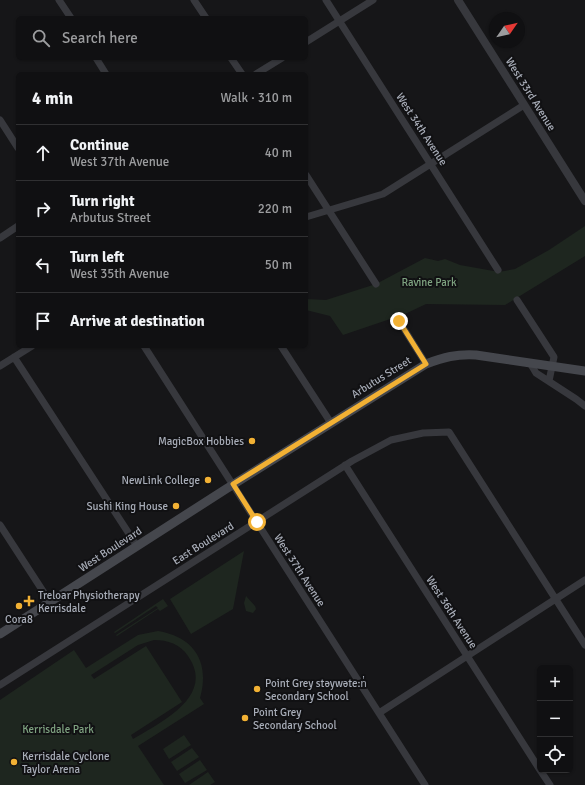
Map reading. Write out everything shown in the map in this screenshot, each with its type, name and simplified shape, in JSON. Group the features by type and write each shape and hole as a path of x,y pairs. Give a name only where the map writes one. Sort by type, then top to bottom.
{"main road":[{"name":"Arbutus Street","path":"233,484 426,364 445,357 476,355 585,371"},
{"name":"West Boulevard","path":"0,634 233,484"}],"street":[{"path":"59,0 69,16"},
{"path":"194,0 205,16"},
{"name":"West 34th Avenue","path":"326,0 498,270"},
{"path":"308,41 373,0"},
{"name":"West 33rd Avenue","path":"458,0 585,200"},
{"path":"97,60 105,72"},
{"path":"232,60 241,72"},
{"path":"259,72 279,60"},
{"path":"308,215 383,194 524,105"},
{"path":"0,120 16,145"},
{"path":"308,178 376,284"},
{"path":"0,238 16,227"},
{"path":"517,300 554,357 549,381"},
{"path":"399,321 426,364"},
{"path":"0,366 29,348"},
{"name":"West 37th Avenue","path":"145,348 425,785"},
{"path":"282,348 331,423"},
{"path":"14,357 137,546"},
{"path":"530,363 536,373 585,406"},
{"name":"East Boulevard","path":"0,685 365,453 392,440 423,433 448,432 556,599"},
{"name":"West 36th Avenue","path":"345,466 537,765"},
{"path":"0,525 50,602"},
{"path":"379,713 585,580"},
{"path":"556,599 585,645"},
{"name":"West 36th Avenue","path":"542,773 550,785"}],"green space":[{"name":"Ravine Park","path":"585,226 585,256 505,305 426,304 405,314 343,335 330,316 308,310 308,299 326,300 376,284 425,258 438,261 445,259 460,265 499,272 515,269 549,250"},
{"path":"244,551 233,609 191,634 170,599"},
{"path":"246,596 255,606 256,609 253,613 246,611 244,603"},
{"path":"163,599 168,606 160,611 158,609 117,636 116,635 158,608 156,606 115,633 114,632"},
{"name":"Kerrisdale Park","path":"158,631 171,634 182,639 197,654 201,663 203,674 203,685 200,698 204,704 138,746 164,785 0,785 0,700 74,650 86,668 138,635","holes":["159,640 169,642 181,648 185,652 195,670 195,683 190,695 182,706 170,716 133,739 131,735 182,702 146,646 94,679 91,675 138,645"]},
{"path":"184,735 191,745 169,759 163,749"},
{"path":"192,748 199,757 177,771 171,762"},
{"path":"200,760 207,770 185,783 179,774"},
{"path":"208,772 215,782 210,785 189,785"}],"place":[{"name":"MagicBox Hobbies","path":"252,441"},
{"name":"NewLink College","path":"208,480"},
{"name":"Sushi King House","path":"176,506"},
{"name":"Treloar Physiotherapy Kerrisdale","path":"29,601"},
{"name":"Cora8","path":"19,606"},
{"name":"Point Grey stəywəte:n̓ Secondary School","path":"257,689"},
{"name":"Point Grey Secondary School","path":"245,718"},
{"name":"Kerrisdale Cyclone Taylor Arena","path":"14,762"}],"route":[{"path":"257,522 233,484 426,364 399,321"}]}
